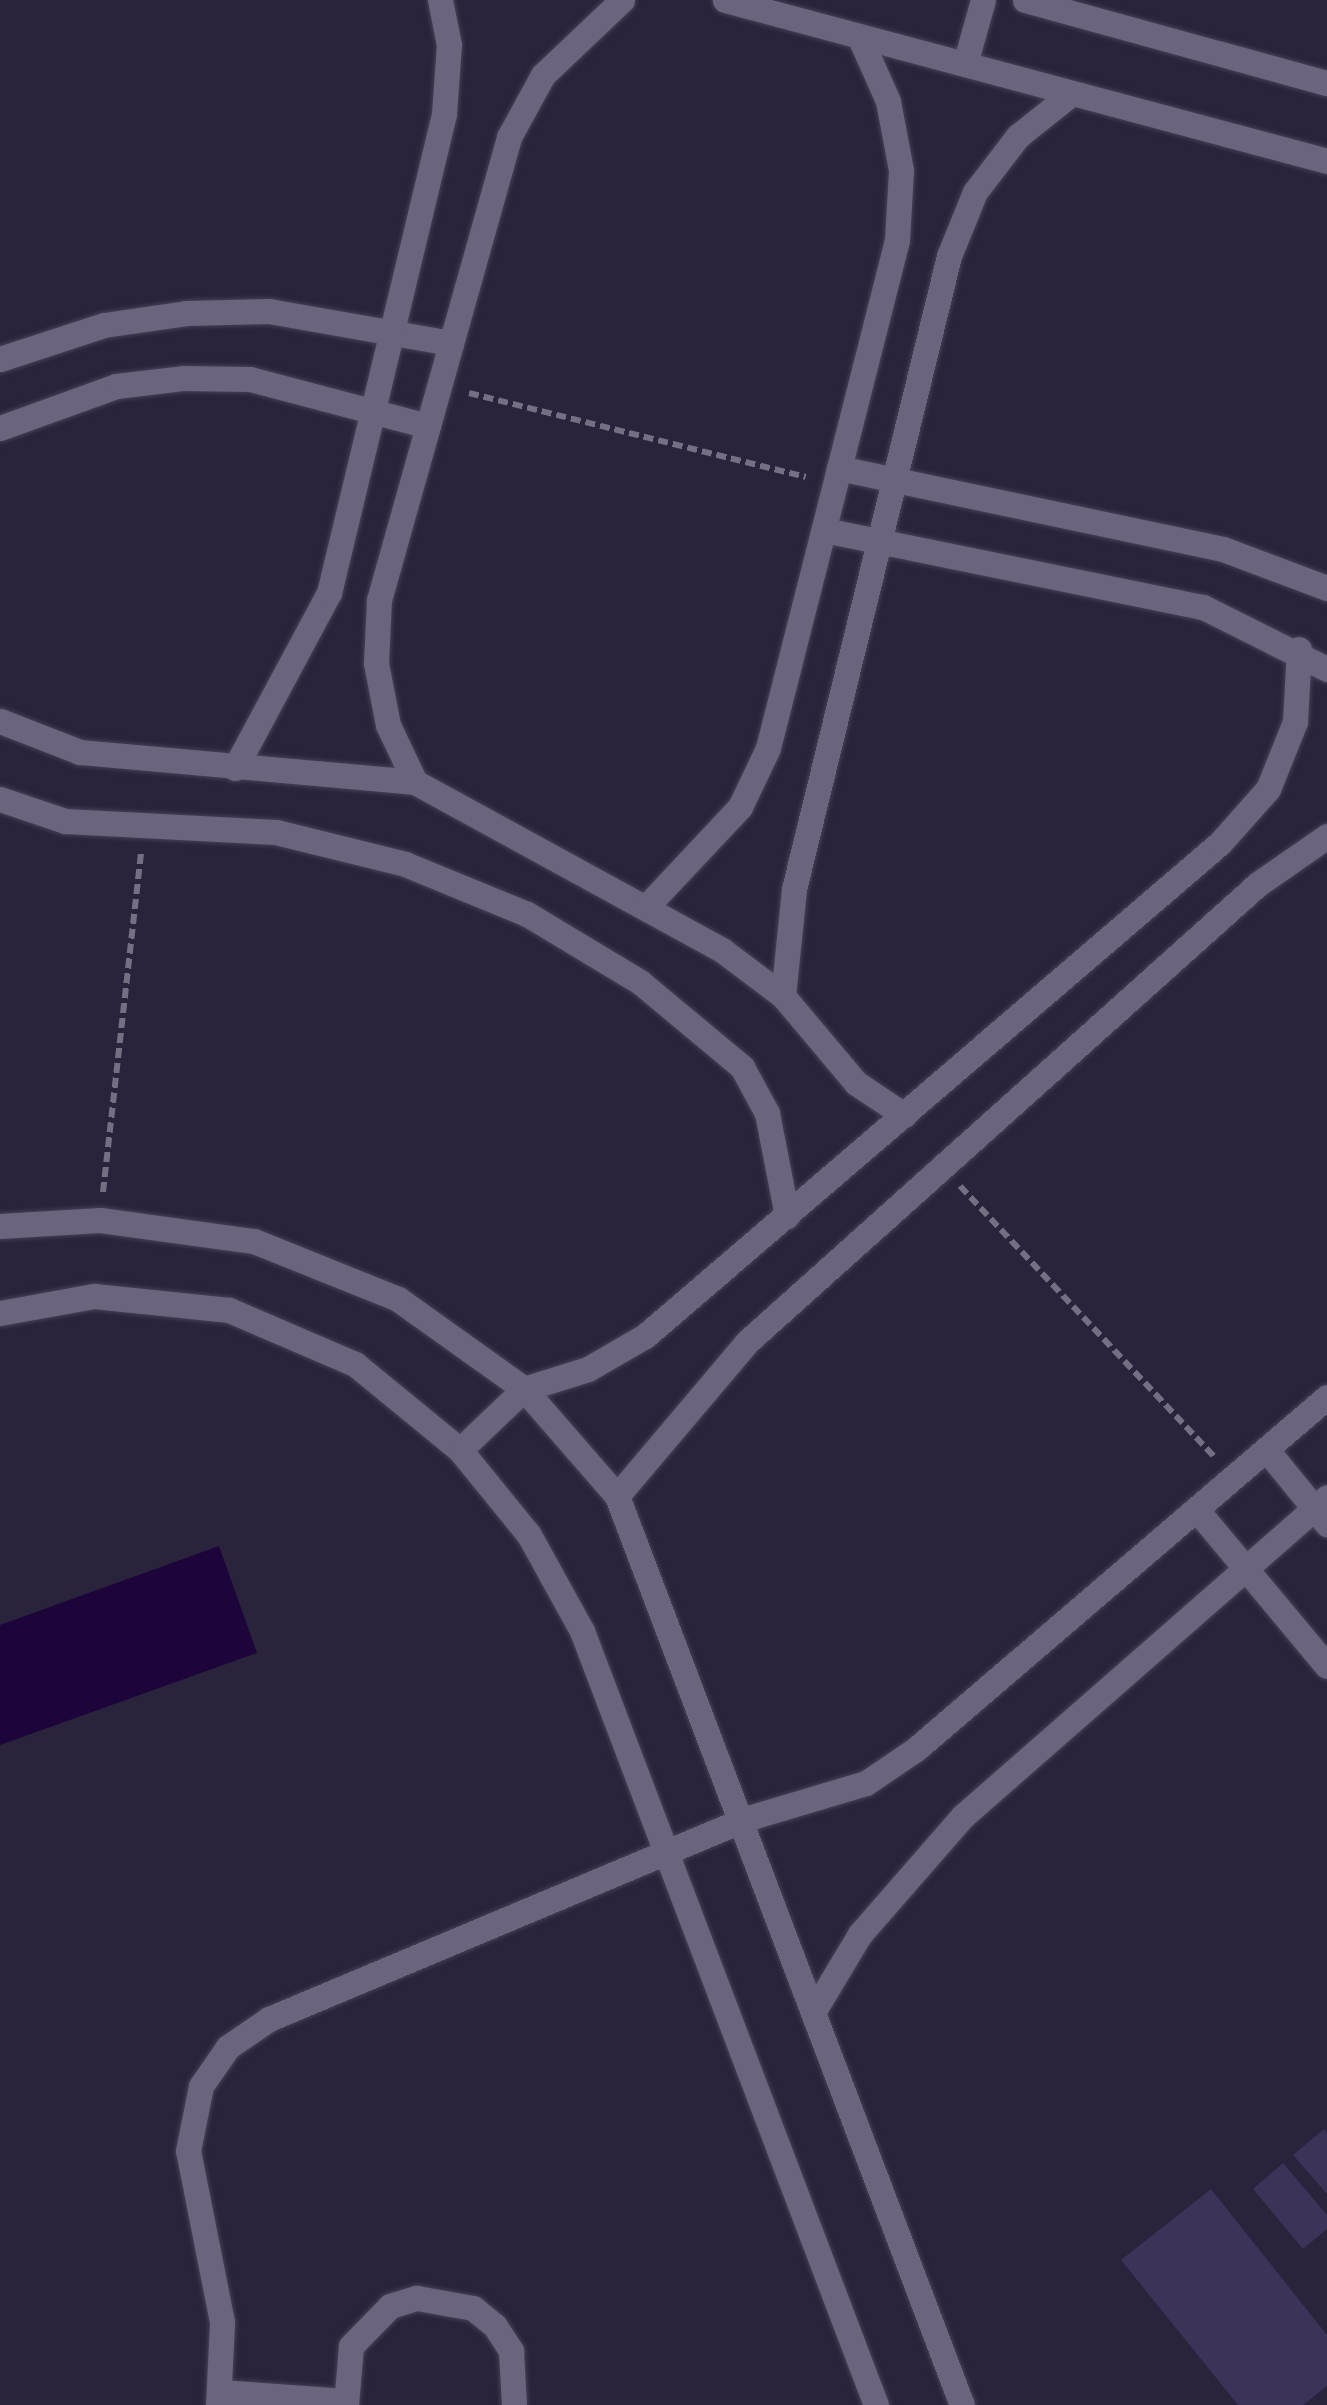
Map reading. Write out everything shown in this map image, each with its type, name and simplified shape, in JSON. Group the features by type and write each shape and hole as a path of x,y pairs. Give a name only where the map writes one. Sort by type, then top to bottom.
{"street":[{"path":"235,768 329,593 444,114 448,45 440,0"},
{"path":"415,782 388,725 376,662 379,600 508,137 543,75 622,0"},
{"path":"725,0 1327,161"},
{"path":"965,64 984,0"},
{"path":"1025,0 1327,83"},
{"path":"647,906 740,807 768,748 897,240 900,188 888,101 859,36"},
{"path":"782,996 794,889 949,256 975,192 1018,136 1072,93"},
{"path":"0,359 104,325 186,313 269,311 451,342"},
{"path":"0,428 116,386 182,378 250,379 428,426"},
{"path":"837,476 896,481 1222,549 1327,588"},
{"path":"824,530 1203,607 1299,649 1327,669"},
{"path":"460,1450 524,1390 588,1369 645,1336 1220,844 1268,789 1295,722 1299,649"},
{"path":"0,721 80,752 415,782 647,906 782,996 815,1043 904,1115"},
{"path":"0,799 65,821 145,820 276,832 405,864 527,914 640,982 742,1067 767,1113 786,1216"},
{"path":"617,1496 747,1342 1258,884 1327,836"},
{"path":"0,1226 100,1220 254,1242 398,1300 524,1390 617,1496 744,1819 962,2405"},
{"path":"0,1313 94,1296 229,1310 355,1364 460,1450 529,1535 582,1631 876,2405"},
{"path":"514,2405 511,2351 496,2326 445,2298 390,2306 368,2323 348,2359 346,2403 220,2398 222,2322 188,2151 194,2106 213,2065 269,2020 744,1819 866,1783 916,1750 1327,1396"},
{"path":"815,2008 860,1934 963,1816 1323,1510 1266,1449"},
{"path":"1196,1509 1327,1666"}],"path":[{"path":"439,386 837,476"},
{"path":"100,1220 145,820"},
{"path":"942,1167 1233,1478"}],"shaded area":[{"path":"219,1546 257,1653 0,1745 0,1625"},
{"path":"1324,2129 1327,2133 1327,2194 1293,2155"},
{"path":"1283,2163 1327,2215 1327,2229 1303,2249 1253,2189"},
{"path":"1211,2189 1327,2335 1327,2386 1303,2405 1238,2405 1121,2260"}]}
